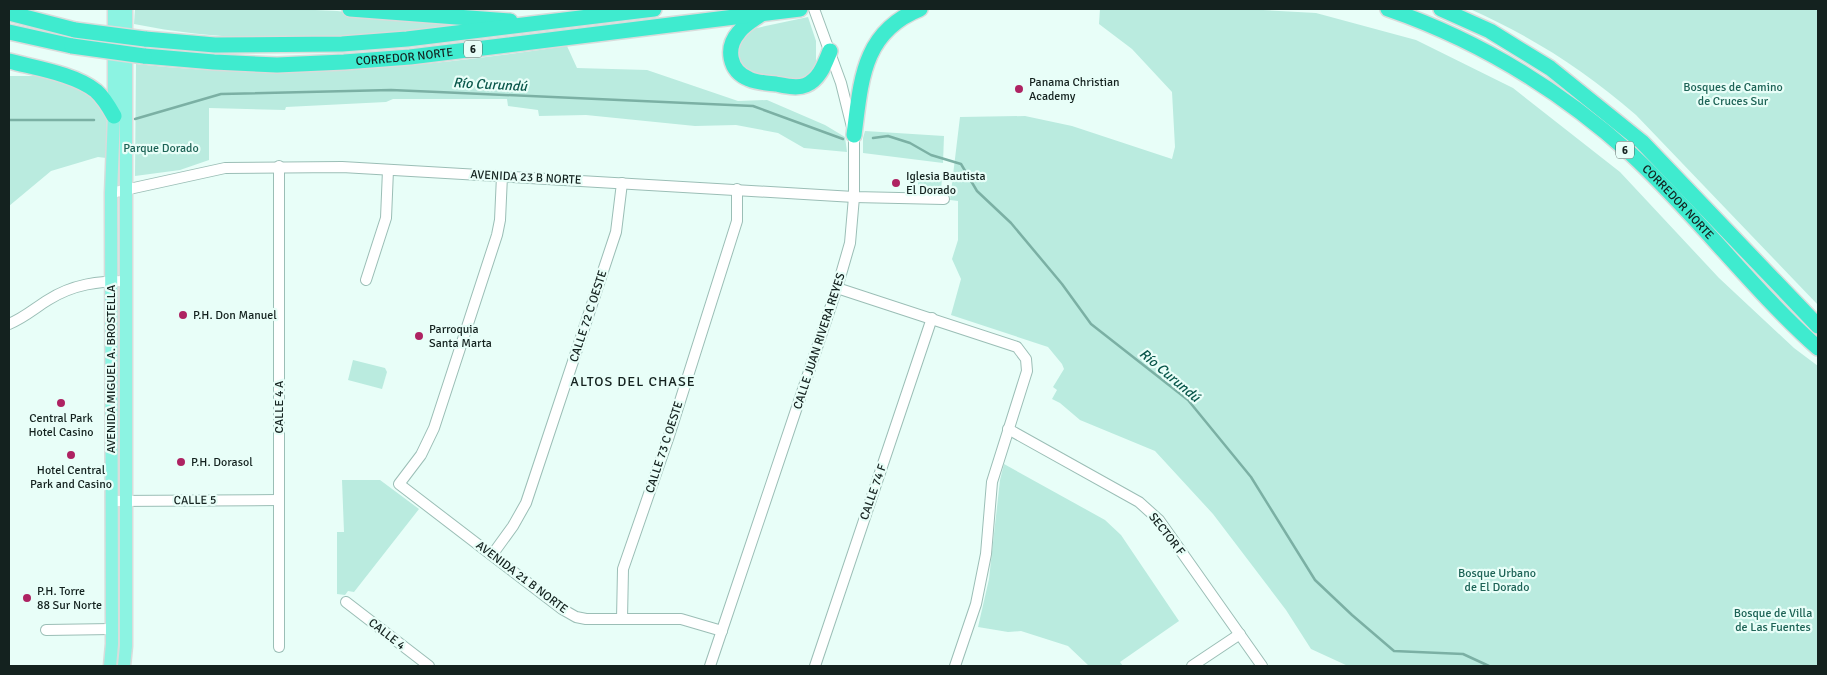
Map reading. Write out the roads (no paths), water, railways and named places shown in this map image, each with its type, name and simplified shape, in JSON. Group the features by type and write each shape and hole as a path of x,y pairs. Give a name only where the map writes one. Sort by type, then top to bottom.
{"highway":[{"path":"350,9 544,23"},
{"name":"CORREDOR NORTE","path":"12,13 75,30 215,45 342,44 407,39 654,9"},
{"name":"CORREDOR NORTE","path":"9,32 72,46 144,56 277,65 410,57 800,9"},
{"path":"854,135 864,68 872,52 881,37 894,23 920,9"},
{"name":"CORREDOR NORTE","path":"1388,9 1424,21 1480,49 1541,83 1586,118 1631,154 1740,270 1818,348"},
{"name":"CORREDOR NORTE","path":"1441,9 1490,31 1550,68 1642,142 1818,326"},
{"path":"761,14 739,31 731,48 730,58 734,67 748,79 756,82 795,87 807,85 819,74 830,51"},
{"path":"9,61 63,75 84,84 96,91 106,102 114,116"}],"main road":[{"name":"AVENIDA MIGUEL A. BROSTELLA","path":"110,666 112,629 111,281 114,9"},
{"name":"AVENIDA MIGUEL A. BROSTELLA","path":"124,666 126,646 126,9"}],"street":[{"name":"CALLE JUAN RIVERA REYES","path":"710,666 837,288 850,242 854,197 854,135 841,82 814,9"},
{"name":"AVENIDA 23 B NORTE","path":"112,193 225,168 279,166 342,167 622,182 854,197 944,199"},
{"name":"CALLE 4 A","path":"279,166 279,647"},
{"path":"366,280 386,218 388,170"},
{"name":"AVENIDA 21 B NORTE","path":"502,176 500,220 497,235 434,428 420,455 399,484 562,609 576,617 681,619 722,630"},
{"name":"CALLE 72 C OESTE","path":"492,555 513,526 526,503 616,232 622,182"},
{"name":"CALLE 73 C OESTE","path":"622,619 623,569 669,436 737,221 737,189"},
{"path":"9,324 22,319 49,299 70,288 87,283 127,281"},
{"path":"837,288 1017,347 1026,359 1027,371 992,482 986,554 976,604 955,666"},
{"name":"CALLE 74 F","path":"815,666 932,318"},
{"name":"SECTOR F","path":"1008,429 1140,502 1159,520 1262,666"},
{"name":"CALLE 5","path":"111,501 279,500"},
{"name":"CALLE 4","path":"346,602 429,666"},
{"path":"46,630 112,629"},
{"path":"1192,666 1240,634"}],"waterway":[{"name":"Río Curundú","path":"135,119 221,94 391,90 753,106 843,139"},
{"name":"Río Curundú","path":"9,120 94,120"},
{"name":"Río Curundú","path":"873,138 888,136 910,143 931,155 961,164 977,191 1011,223 1062,284 1091,324 1188,400 1251,477 1315,580 1352,615 1394,651 1463,654 1489,666"}],"place":[{"name":"Panama Christian Academy","path":"1019,89"},
{"name":"Iglesia Bautista El Dorado","path":"896,183"},
{"name":"P.H. Don Manuel","path":"183,315"},
{"name":"Parroquia Santa Marta","path":"419,336"},
{"name":"Central Park Hotel Casino","path":"61,403"},
{"name":"Hotel Central Park and Casino","path":"71,455"},
{"name":"P.H. Dorasol","path":"181,462"},
{"name":"P.H. Torre 88 Sur Norte","path":"27,598"}],"district":[{"name":"ALTOS DEL CHASE","path":"633,381"}],"park label":[{"name":"Bosques de Camino de Cruces Sur","path":"1733,94"},
{"name":"Parque Dorado","path":"161,148"},
{"name":"Bosque Urbano de El Dorado","path":"1497,580"},
{"name":"Bosque de Villa de Las Fuentes","path":"1773,620"}]}
